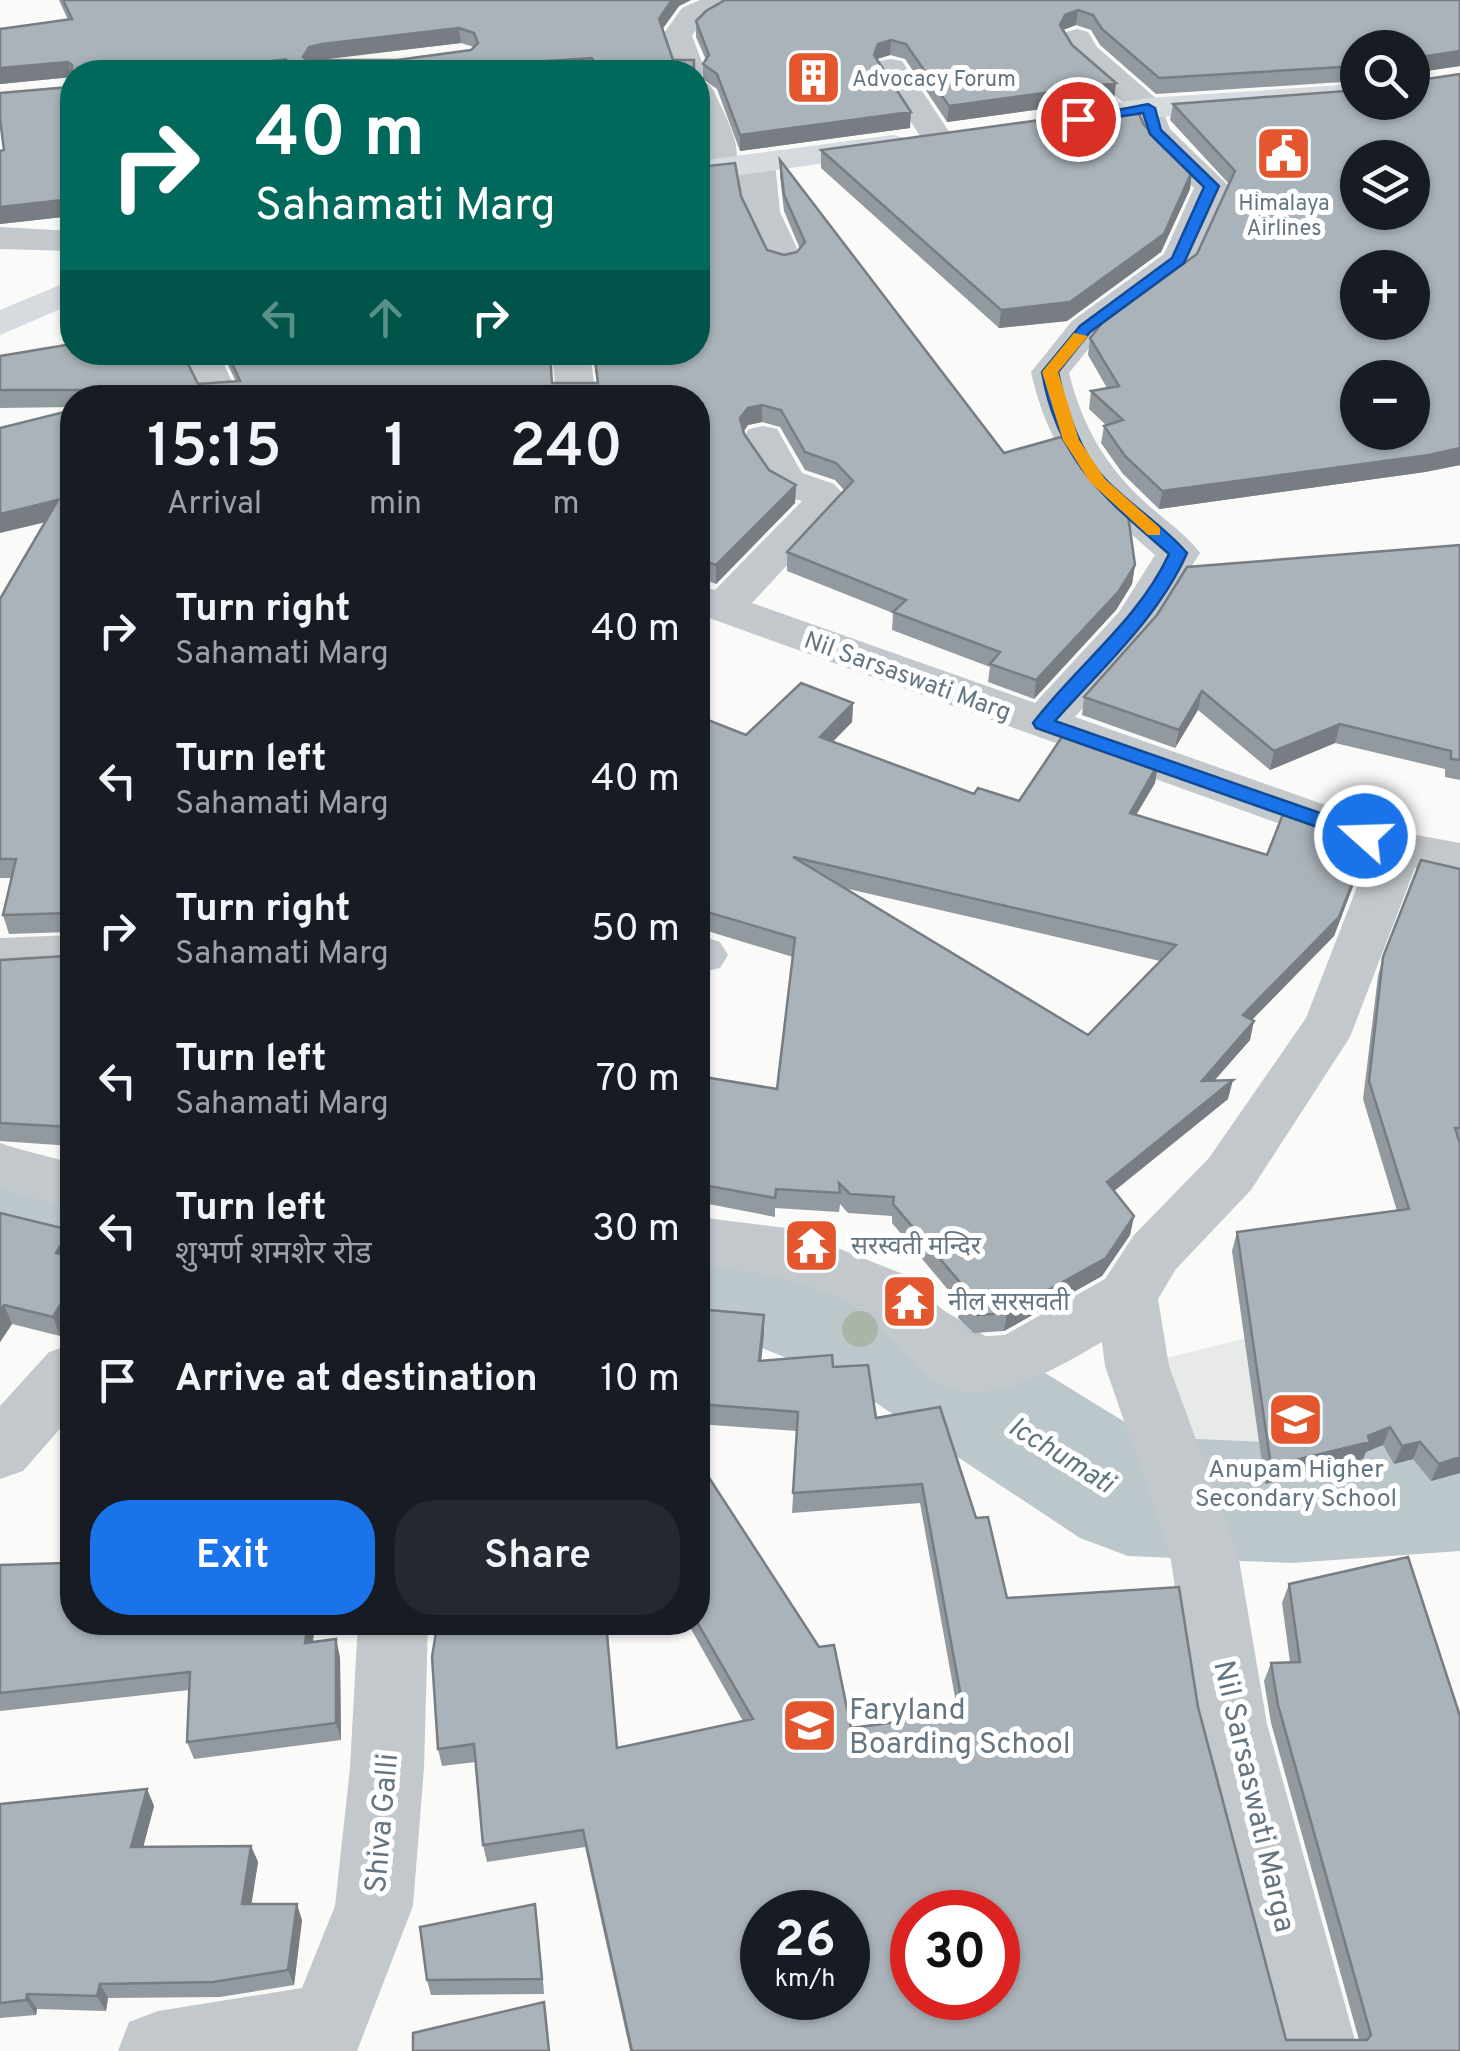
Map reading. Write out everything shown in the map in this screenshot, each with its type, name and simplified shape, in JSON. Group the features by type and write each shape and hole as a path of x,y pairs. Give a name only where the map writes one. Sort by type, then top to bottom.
{"main road":[{"path":"1034,125 1148,108 1340,94"},
{"path":"710,170 976,134"},
{"path":"0,324 60,296"}],"street":[{"path":"686,60 678,36 692,14 725,0"},
{"path":"1043,723 1135,619 1168,576 1178,553 1098,482 1082,462 1054,396 1050,372 1085,329 1178,260 1212,186 1155,132 1148,108 1084,52 1076,38"},
{"path":"891,68 938,140"},
{"path":"710,119 719,140 710,165"},
{"path":"758,163 756,191 760,214 783,258"},
{"path":"0,238 60,241"},
{"path":"710,604 827,499 823,493 785,483 764,438"},
{"name":"Nil Sarsaswati Marg","path":"710,604 1397,848 1460,860"},
{"path":"710,1243 787,1252 881,1292 960,1364 1014,1361 1127,1297 1155,1252 1230,1174 1331,1023 1397,848"},
{"path":"0,957 60,954"},
{"path":"0,1166 60,1183"},
{"name":"Nil Sarsaswati Marga","path":"1127,1297 1137,1366 1204,1554 1231,1724 1318,2051"},
{"path":"0,1452 60,1384"},
{"name":"Shiva Galli","path":"158,2051 328,2024 374,1906 387,1768 392,1635"}],"shaded area":[{"name":"Anupam Higher Secondary School","path":"1247,1338 1448,1438 1403,1489 1261,1504 1184,1483 1134,1366"}],"building":[{"path":"63,0 672,0 659,19 673,60 397,60 471,50 478,43 474,33 459,28 322,44 309,47 303,57 307,60 60,60 0,68 0,29 72,19"},
{"path":"725,0 1460,0 1460,51 1430,55 1430,30 1340,30 1340,67 1159,78 1102,29 1093,15 1078,10 1065,15 1060,25 1072,45 1116,83 949,106 906,44 891,40 878,44 874,55 911,112 740,135 717,74 710,69 710,60 706,60 709,55 696,21"},
{"path":"1460,74 1460,448 1162,491 1125,456 1104,426 1123,420 1091,391 1119,386 1090,338 1103,322 1197,254 1235,171 1173,104 1340,91 1340,120 1430,120 1430,78"},
{"path":"60,88 60,200 0,207 0,151 4,150 0,93"},
{"path":"1136,107 1144,125 1192,171 1164,234 1070,302 1001,310 821,150"},
{"path":"780,160 1004,453 1061,437 1092,479 1128,515 1135,565 1119,591 1036,680 990,664 1000,652 893,612 906,600 787,552 853,481 836,463 805,452 781,410 762,405 748,408 740,418 744,434 769,470 796,485 716,565 710,563 710,385 60,385 60,390 0,390 0,356 60,346 60,365 188,365 198,384 240,381 233,365 551,365 552,383 598,383 596,365 710,365 710,166 735,163 741,196 767,250 784,255 797,252 805,242 784,195"},
{"path":"60,413 60,913 3,915 16,859 0,859 0,599 58,500 0,514 0,428"},
{"path":"1460,545 1460,760 1451,759 1451,751 1340,724 1274,751 1202,691 1179,730 1084,697 1157,615 1187,567"},
{"path":"801,683 853,703 820,737 974,794 978,788 1019,801 1066,731 1158,764 1130,813 1267,855 1285,809 1358,835 1356,844 1367,846 1339,917 1243,1015 1254,1021 1202,1081 1233,1080 1107,1182 1134,1216 1106,1258 1007,1313 977,1315 960,1300 970,1294 893,1204 894,1197 850,1194 839,1183 840,1193 776,1189 775,1198 710,1186 710,1078 777,1089 795,938 710,913 710,721 746,735","holes":["793,857 1176,945 1088,1035"]},
{"path":"1421,860 1460,869 1460,1128 1455,1128 1460,1144 1460,1457 1439,1464 1420,1442 1402,1446 1390,1427 1368,1436 1370,1442 1271,1466 1237,1232 1409,1209 1369,1081 1383,957"},
{"path":"60,956 60,1126 0,1123 0,960"},
{"path":"0,1213 60,1228 56,1253 60,1254 60,1305 53,1317 4,1305 0,1311"},
{"path":"710,1310 764,1315 759,1361 832,1355 833,1367 868,1365 876,1418 940,1407 976,1518 988,1517 1007,1598 1179,1587 1198,1707 1286,2040 1367,2040 1371,2035 1278,1705 1271,1663 1300,1662 1289,1584 1408,1557 1460,1716 1460,2051 632,2051 583,1830 483,1845 474,1744 438,1749 432,1657 436,1635 607,1635 617,1748 753,1719 705,1635 710,1635 710,1479 819,1647 834,1645 851,1728 964,1713 922,1484 793,1493 798,1412 710,1405"},
{"path":"60,1563 60,1635 306,1635 305,1643 336,1639 336,1723 187,1742 190,1672 0,1693 0,1565"},
{"path":"147,1789 131,1847 251,1846 242,1904 297,1904 288,1970 213,1982 100,1984 97,1996 27,1994 26,2000 0,2003 0,1804"},
{"path":"535,1904 542,1979 427,1980 420,1927"},
{"path":"544,2002 549,2051 413,2051 413,2033"}],"waterway":[{"name":"Icchumati","path":"0,1190 60,1212"},
{"name":"Icchumati","path":"710,1274 889,1343 1128,1496 1292,1503 1460,1491"}],"slow traffic":[{"path":"1080,336 1050,372 1054,396 1082,462 1098,482 1154,532"}],"place":[{"name":"Advocacy Forum","path":"813,78"},
{"name":"Himalaya Airlines","path":"1284,154"},
{"name":"सरस्वती मन्दिर","path":"812,1245"},
{"name":"नील सरसवती","path":"909,1301"},
{"name":"Anupam Higher Secondary School","path":"1296,1419"},
{"name":"Faryland Boarding School","path":"810,1726"}],"route":[{"path":"1078,119 1148,108 1155,132 1212,186 1178,260 1085,329 1050,372 1054,396 1082,462 1098,482 1178,553 1168,576 1135,619 1043,723 1365,836"}]}
